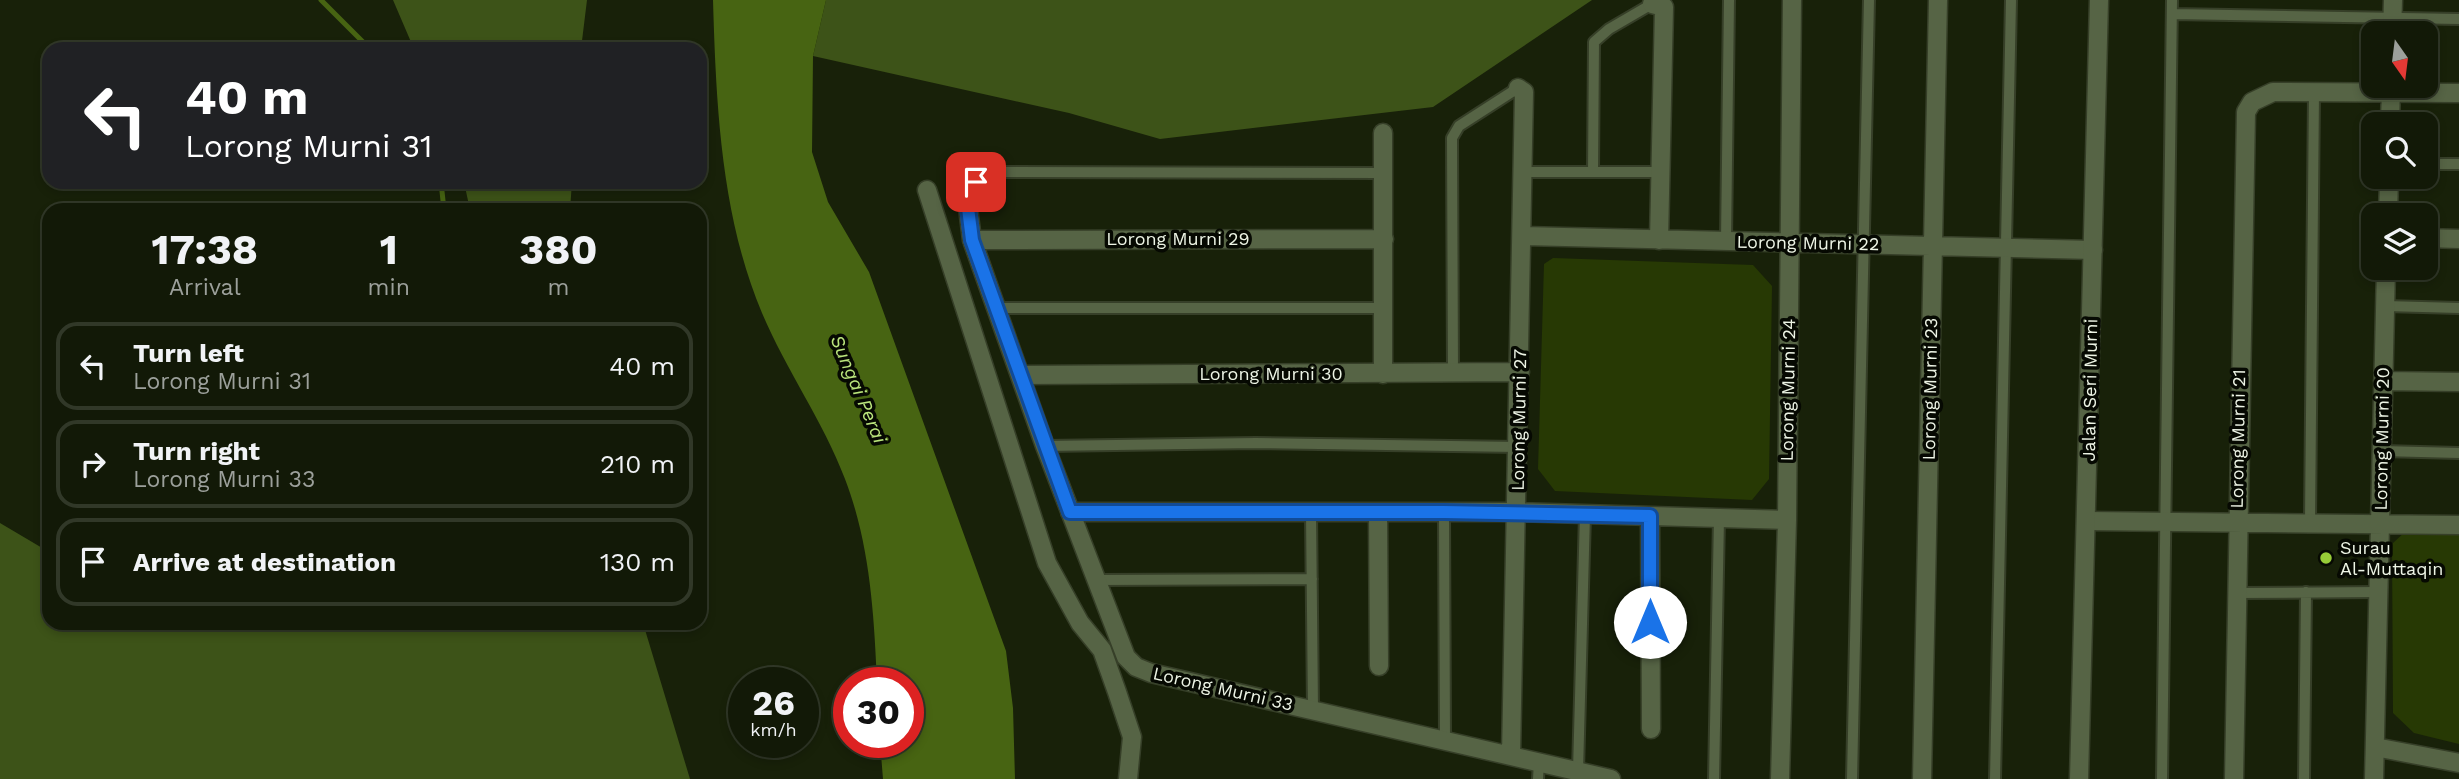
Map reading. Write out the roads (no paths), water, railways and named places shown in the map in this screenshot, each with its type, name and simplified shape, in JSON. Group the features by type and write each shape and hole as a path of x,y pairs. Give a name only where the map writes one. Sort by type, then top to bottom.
{"street":[{"name":"Lorong Murni 24","path":"1780,779 1787,520 1792,0"},
{"name":"Lorong Murni 23","path":"1922,779 1938,0"},
{"name":"Jalan Seri Murni","path":"2079,779 2098,0"},
{"path":"1652,4 1664,7 1659,240"},
{"name":"Lorong Murni 27","path":"1511,755 1524,172 1524,92 1518,88"},
{"path":"2314,92 2361,90"},
{"name":"Lorong Murni 21","path":"2234,779 2244,125 2252,102 2273,92 2314,92"},
{"path":"2438,92 2459,93"},
{"path":"1383,133 1384,374"},
{"name":"Lorong Murni 33","path":"976,182 968,208 972,240 1096,580 1126,657 1136,667 1511,755 1539,770 1578,771 1611,779"},
{"path":"927,190 1047,563 1080,623 1102,650 1117,692 1132,737 1128,779"},
{"name":"Lorong Murni 22","path":"1523,236 2093,250"},
{"name":"Lorong Murni 29","path":"972,240 1384,239"},
{"path":"2438,239 2459,239"},
{"name":"Lorong Murni 20","path":"2374,779 2386,280"},
{"name":"Lorong Murni 30","path":"1021,375 1520,372"},
{"path":"2384,381 2459,382"},
{"path":"1070,512 1517,512 1787,520"},
{"path":"1378,512 1379,666"},
{"path":"1650,516 1651,729"},
{"path":"2087,521 2459,525"},
{"path":"2375,747 2459,763"}],"lane":[{"path":"1726,241 1728,0"},
{"path":"1852,779 1869,0"},
{"path":"1995,779 2011,0"},
{"path":"2162,779 2172,0"},
{"path":"1593,172 1594,42 1609,29 1652,4"},
{"path":"2172,14 2459,19"},
{"path":"1453,373 1452,138 1459,126 1518,88"},
{"path":"2310,522 2314,92"},
{"path":"2438,164 2459,164"},
{"path":"976,182 1001,172 1384,173"},
{"path":"1524,172 1661,172"},
{"path":"2385,306 2459,308"},
{"path":"997,308 1384,308"},
{"path":"1045,446 1256,443 1518,447"},
{"path":"2382,451 2459,453"},
{"path":"1311,512 1313,710"},
{"path":"1444,512 1445,740"},
{"path":"1578,771 1585,514"},
{"path":"1714,779 1719,518"},
{"path":"1096,580 1312,579"},
{"path":"2304,779 2306,592"},
{"path":"2236,593 2379,592"}],"water":[{"name":"Sungai Perai","path":"713,0 826,0 813,56 812,152 828,202 869,272 1006,651 1013,708 1015,779 883,779 881,758 924,758 924,667 876,667 865,554 845,479 762,313 737,238 723,159"}],"waterway":[{"path":"321,0 363,42"},
{"path":"442,189 443,203"}],"place":[{"name":"Surau Al-Muttaqin","path":"2326,558"}]}
